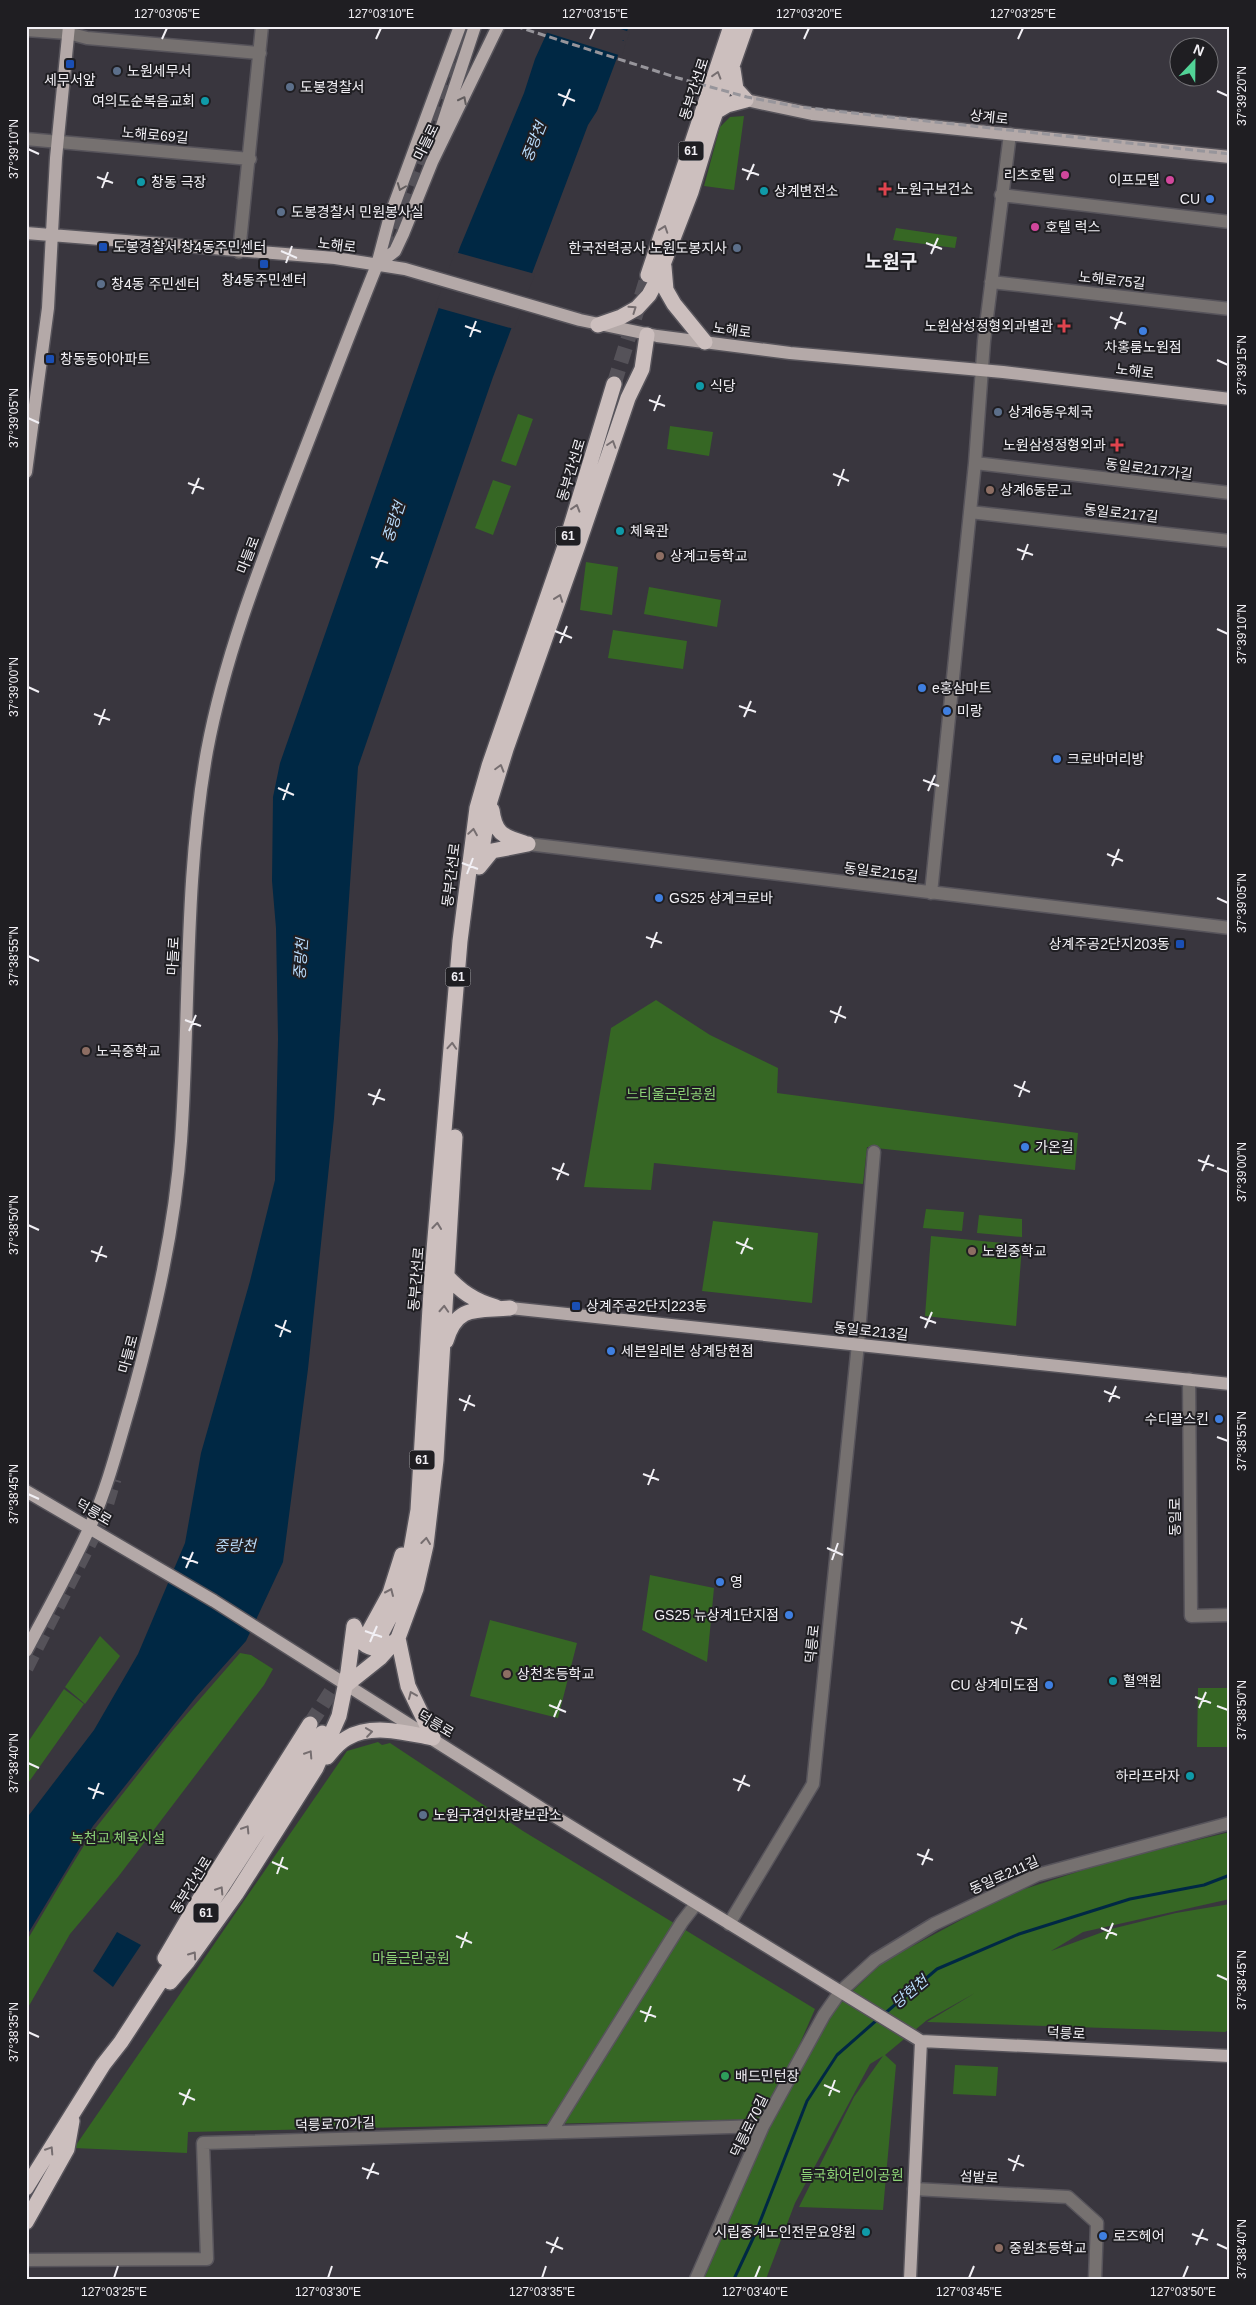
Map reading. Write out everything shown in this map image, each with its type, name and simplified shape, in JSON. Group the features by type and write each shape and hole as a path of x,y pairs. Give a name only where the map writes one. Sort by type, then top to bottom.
{"highway":[{"name":"동부간선로","path":"648,275 731,26"},
{"path":"598,325 621,317 637,308 649,295 691,192 746,26"},
{"path":"717,111 727,105 746,100 736,89 732,66"},
{"path":"663,264 666,290 674,304 705,342"},
{"path":"462,921 479,867 490,801 511,732 628,398 642,369 648,335"},
{"name":"동부간선로","path":"424,1389 419,1497 413,1548 404,1590 373,1636 390,1593 404,1547 424,1389 434,1358 432,1274 451,1072 462,921 472,835 489,766 564,549 614,384"},
{"path":"490,801 494,825 499,832 528,844"},
{"path":"479,867 492,851 528,844"},
{"path":"345,1686 380,1658 398,1638 416,1589 426,1545 437,1422 434,1358 446,1274 455,1131 451,1072"},
{"path":"446,1274 459,1291 478,1301 510,1308"},
{"path":"434,1358 459,1315 469,1311 510,1308"},
{"path":"419,1497 436,1442"},
{"path":"128,2032 193,1954 236,1894 316,1768 336,1726 345,1686 354,1626 360,1642 369,1648 380,1650 398,1638"},
{"path":"398,1638 408,1686 433,1738"},
{"name":"동부간선로","path":"26,2188 103,2065 199,1900 316,1729 128,2032 103,2065"},
{"path":"316,1768 348,1736 371,1731 398,1731 433,1738"},
{"path":"26,2222 67,2149 73,2112"}],"main road":[{"path":"452,26 455,44"},
{"name":"마들로","path":"26,1651 90,1526 117,1451 152,1324 173,1210 181,1142 184,1025 197,819 207,750 225,670 251,588 377,265 390,216 455,44 460,26"},
{"path":"432,162 444,116 475,26"},
{"name":"마들로","path":"377,265 395,251 432,162 493,41 498,26"},
{"path":"26,472 48,308 57,142 68,30"},
{"name":"상계로","path":"746,100 812,114 1230,156"},
{"name":"노해로","path":"26,233 239,252 334,258 405,269 598,325 648,335 790,353 982,370 1230,399"},
{"name":"동일로213길","path":"510,1308 1230,1384"},
{"name":"덕릉로","path":"26,1490 90,1526 345,1686 433,1738 499,1782 921,2042 1230,2056"},
{"path":"910,2279 921,2042"}],"street":[{"path":"239,252 250,159 262,26"},
{"path":"26,30 68,30 87,38 260,53"},
{"path":"931,893 975,463 991,282 1010,134"},
{"name":"노해로69길","path":"26,139 250,159"},
{"path":"1001,196 1230,222"},
{"name":"노해로75길","path":"991,282 1230,309"},
{"name":"동일로217가길","path":"975,463 1230,493"},
{"name":"동일로217길","path":"970,512 1230,541"},
{"name":"동일로215길","path":"528,844 1230,928"},
{"name":"덕릉로","path":"729,1924 812,1784 858,1344 874,1152"},
{"name":"동일로","path":"1189,1380 1191,1616 1230,1615"},
{"name":"동일로211길","path":"840,1992 875,1960 934,1924 1037,1875 1230,1823"},
{"path":"551,2132 682,1922 696,1904"},
{"name":"덕릉로70길","path":"696,2279 763,2126 824,2015 840,1992"},
{"name":"덕릉로70가길","path":"26,2260 207,2259 203,2143 763,2126"},
{"name":"섬밭로","path":"914,2189 1068,2197 1097,2223 1095,2279"}],"green space":[{"path":"744,116 734,190 704,186 720,127 730,117"},
{"path":"896,228 957,237 955,248 893,240"},
{"path":"518,414 533,419 516,466 501,461"},
{"path":"670,426 713,432 709,456 667,449"},
{"path":"493,480 511,486 493,535 475,528"},
{"path":"586,562 618,567 612,615 580,610"},
{"path":"649,587 721,600 717,627 644,614"},
{"path":"613,630 687,641 683,669 608,658"},
{"name":"느티울근린공원","path":"656,1000 710,1035 778,1068 777,1093 1078,1133 1075,1170 867,1147 863,1184 654,1163 651,1190 584,1187 611,1028"},
{"path":"926,1209 964,1212 962,1231 923,1228"},
{"path":"979,1215 1022,1219 1022,1237 977,1233"},
{"path":"713,1221 818,1233 812,1303 702,1291"},
{"path":"931,1236 1022,1245 1016,1326 925,1316"},
{"path":"650,1575 714,1588 707,1662 642,1630"},
{"path":"490,1620 577,1643 558,1718 470,1696"},
{"path":"100,1636 120,1656 85,1704 65,1687"},
{"name":"녹천교 체육시설","path":"240,1653 251,1655 273,1669 264,1685 118,1877 70,1934 26,2011 26,1942 64,1878 91,1834 173,1730"},
{"path":"1198,1688 1230,1688 1230,1747 1197,1747"},
{"path":"64,1689 84,1704 26,1786 26,1745"},
{"name":"마들근린공원","path":"378,1742 382,1745 390,1743 523,1831 815,2009 767,2119 188,2132 187,2153 74,2148 347,1751"},
{"name":"들국화어린이공원","path":"1230,1832 1230,1899 1083,1932 1051,1951 1111,1929 1176,1913 1230,1904 1230,2029 1225,2032 927,2022 975,1993 927,2020 885,2055 896,2065 883,2210 799,2207 854,2097 883,2056 870,2064 795,2203 766,2279 704,2279 769,2129 837,2006 883,1962 1009,1894 1111,1861"},
{"path":"955,2065 998,2067 996,2096 953,2094"}],"water":[{"name":"중랑천","path":"550,26 629,26 597,111 588,125 493,377 358,767 334,1118 308,1369 283,1562 246,1641 196,1697 93,1826 26,1937 26,1819 94,1730 138,1654 185,1543 201,1453 250,1281 275,1180 278,1038 276,928 272,881 273,797 280,763 460,247"},
{"path":"117,1932 141,1945 113,1987 93,1971"}],"pier":[{"path":"547,26 611,26 630,32 627,40 622,40 626,42 622,56 545,32"},
{"path":"455,252 535,274 514,329 435,307"}],"waterway":[{"name":"당현천","path":"883,2015 937,1969 1019,1934 1130,1899 1204,1885 1230,1875"},
{"name":"당현천","path":"734,2279 756,2232 807,2101 837,2055 878,2019"}],"tunnel":[{"path":"386,250 461,51"},
{"path":"614,384 648,275"},
{"path":"26,1668 103,1516 114,1479"},
{"path":"310,1724 346,1669"}],"railway":[{"path":"515,26 678,78 747,97 800,107 1230,154"}],"place":[{"name":"세무서앞","path":"70,64"},
{"name":"노원세무서","path":"117,71"},
{"name":"도봉경찰서","path":"290,87"},
{"name":"여의도순복음교회","path":"205,101"},
{"name":"리츠호텔","path":"1065,175"},
{"name":"이프모텔","path":"1170,180"},
{"name":"창동 극장","path":"141,182"},
{"name":"노원구보건소","path":"885,189"},
{"name":"상계변전소","path":"764,191"},
{"name":"CU","path":"1210,199"},
{"name":"도봉경찰서 민원봉사실","path":"281,212"},
{"name":"호텔 럭스","path":"1035,227"},
{"name":"도봉경찰서.창4동주민센터","path":"103,247"},
{"name":"한국전력공사 노원도봉지사","path":"737,248"},
{"name":"창4동주민센터","path":"264,264"},
{"name":"창4동 주민센터","path":"101,284"},
{"name":"노원삼성정형외과별관","path":"1064,326"},
{"name":"차홍룸노원점","path":"1143,331"},
{"name":"창동동아아파트","path":"50,359"},
{"name":"식당","path":"700,386"},
{"name":"상계6동우체국","path":"998,412"},
{"name":"노원삼성정형외과","path":"1117,445"},
{"name":"상계6동문고","path":"990,490"},
{"name":"체육관","path":"620,531"},
{"name":"상계고등학교","path":"660,556"},
{"name":"e홍삼마트","path":"922,688"},
{"name":"미랑","path":"947,711"},
{"name":"크로바머리방","path":"1057,759"},
{"name":"GS25 상계크로바","path":"659,898"},
{"name":"상계주공2단지203동","path":"1180,944"},
{"name":"노곡중학교","path":"86,1051"},
{"name":"가온길","path":"1025,1147"},
{"name":"노원중학교","path":"972,1251"},
{"name":"상계주공2단지223동","path":"576,1306"},
{"name":"세븐일레븐 상계당현점","path":"611,1351"},
{"name":"수디끌스킨","path":"1219,1419"},
{"name":"영","path":"720,1582"},
{"name":"GS25 뉴상계1단지점","path":"789,1615"},
{"name":"상천초등학교","path":"507,1674"},
{"name":"혈액원","path":"1113,1681"},
{"name":"CU 상계미도점","path":"1049,1685"},
{"name":"하라프라자","path":"1190,1776"},
{"name":"노원구견인차량보관소","path":"423,1815"},
{"name":"배드민턴장","path":"725,2076"},
{"name":"시립중계노인전문요양원","path":"866,2232"},
{"name":"로즈헤어","path":"1103,2236"},
{"name":"중원초등학교","path":"999,2248"}],"district":[{"name":"노원구","path":"891,261"}]}
